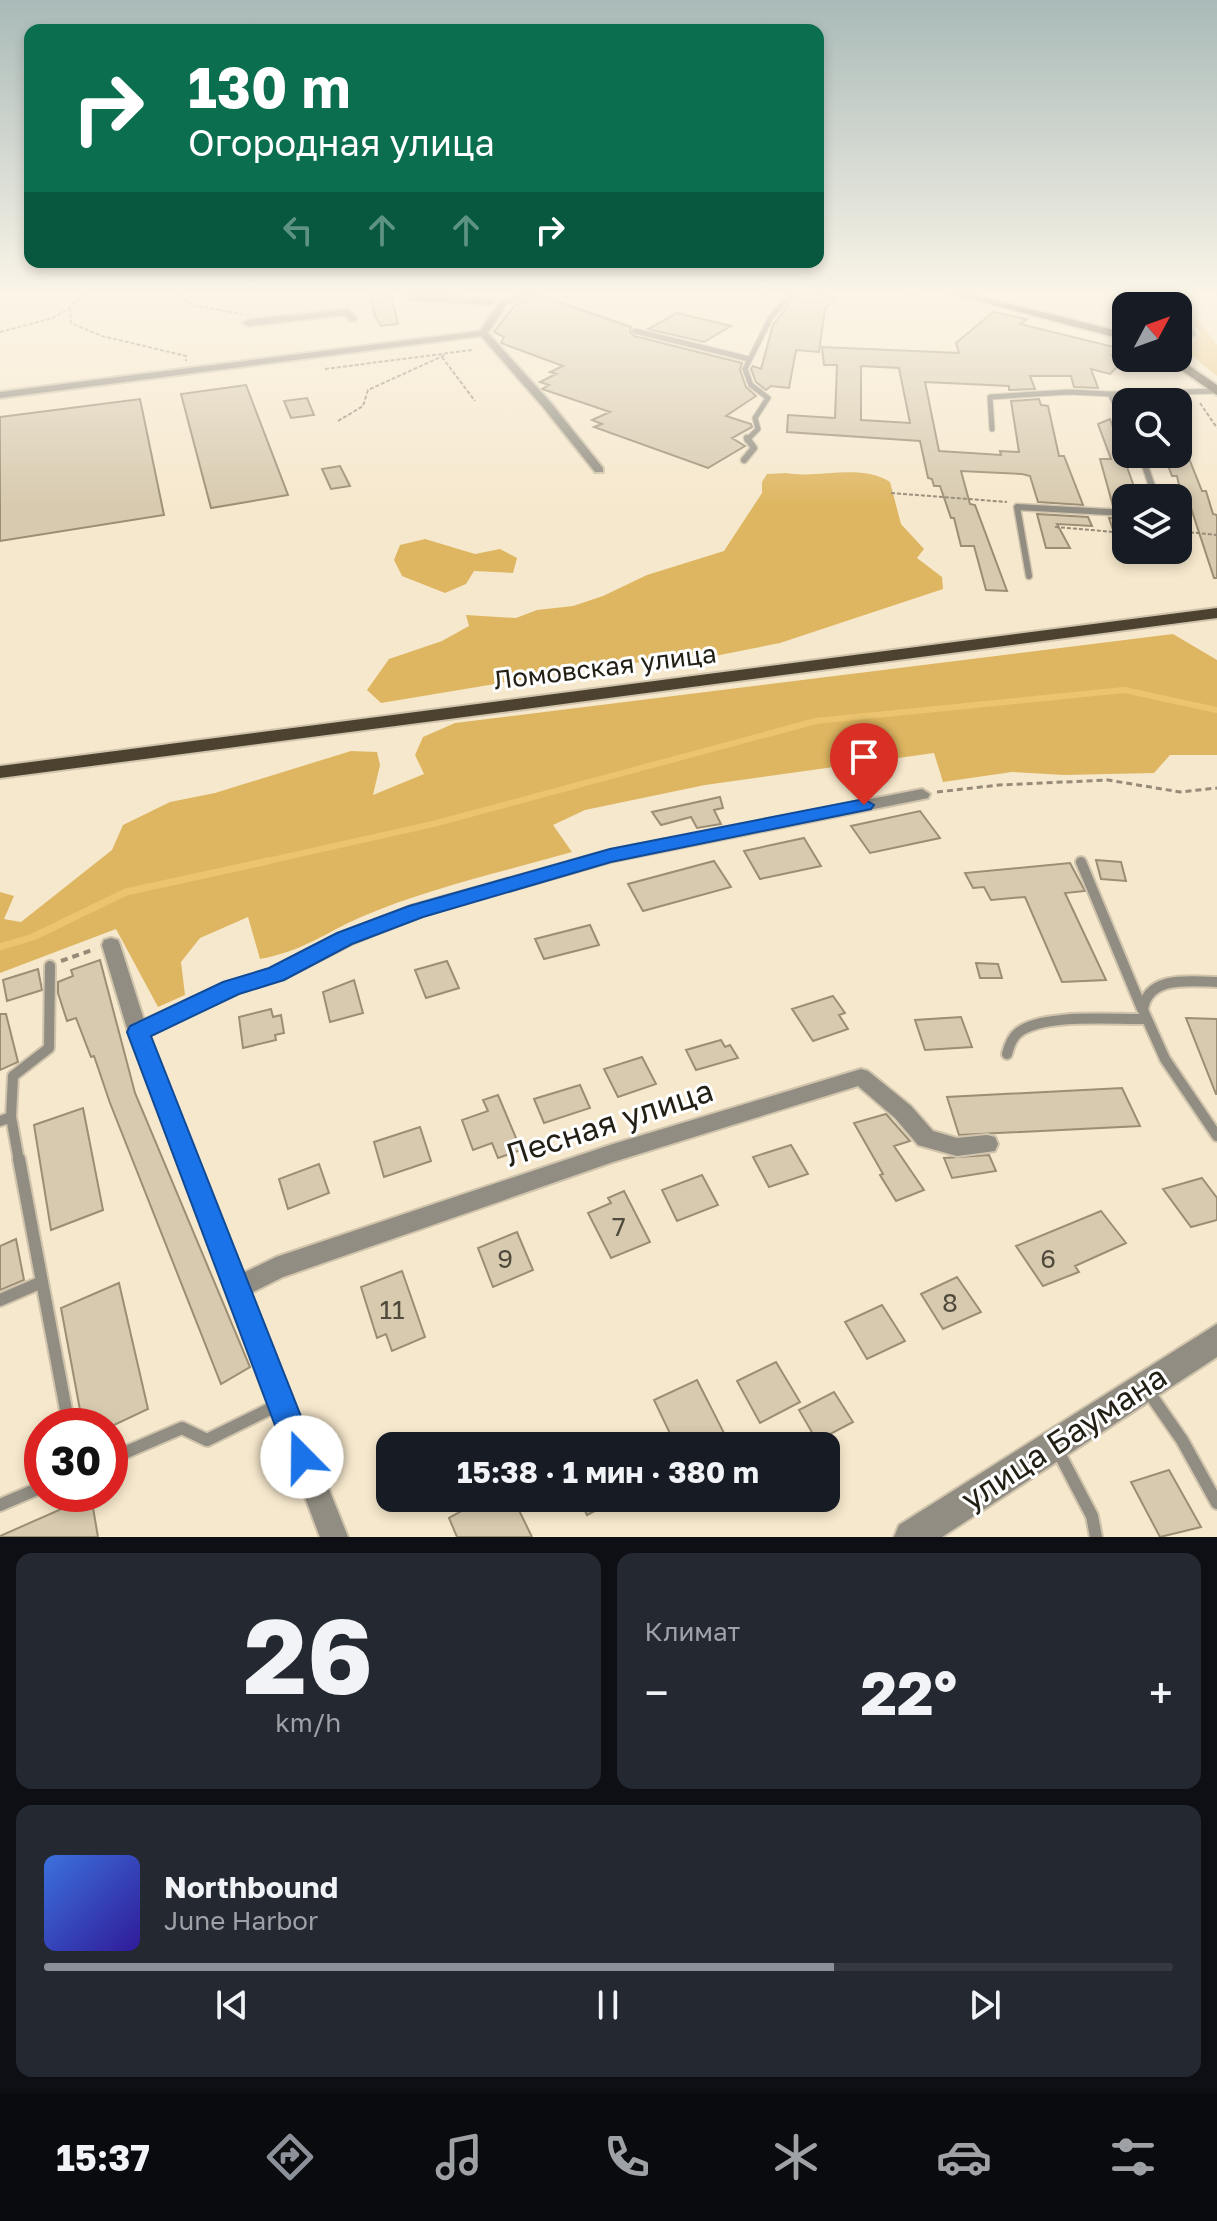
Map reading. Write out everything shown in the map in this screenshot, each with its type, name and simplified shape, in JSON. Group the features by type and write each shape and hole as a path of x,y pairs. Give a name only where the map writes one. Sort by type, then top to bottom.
{"main road":[{"path":"1190,372 1217,391"},
{"name":"Ломовская улица","path":"0,772 1217,613"}],"street":[{"path":"0,395 250,364"},
{"path":"510,364 599,470"},
{"path":"138,1032 231,988 277,974 345,939 416,911 610,856 922,794"},
{"path":"111,945 138,1032 334,1537"},
{"name":"Лесная улица","path":"236,1289 276,1268 613,1153 861,1077 903,1112 926,1138 957,1147 987,1144"},
{"name":"улица Баумана","path":"911,1537 1217,1339"}],"lane":[{"path":"744,460 754,448 746,439 758,429 755,418 768,398 751,385 745,369 747,364"},
{"path":"992,429 990,397 1069,392 1217,391"},
{"path":"1110,394 1112,398"},
{"path":"1029,576 1017,507 1112,512"},
{"path":"1081,862 1144,1016 1174,1071 1217,1136"},
{"path":"50,966 49,1048 13,1076 6,1119 66,1408"},
{"path":"1144,1016 1144,999 1156,988 1175,982 1217,982"},
{"path":"1007,1054 1011,1039 1025,1028 1144,1016"},
{"path":"0,1300 42,1282"},
{"path":"1145,1387 1182,1440 1217,1503"},
{"path":"128,1451 182,1428 207,1440 281,1404"},
{"path":"1054,1445 1092,1516 1096,1537"},
{"path":"0,1505 24,1495"}],"path":[{"path":"186,364 187,372"},
{"path":"325,369 366,364"},
{"path":"338,421 363,406 368,390 424,364"},
{"path":"447,364 475,401"},
{"path":"891,493 1001,500 1017,507"},
{"path":"1055,527 1112,532"},
{"path":"1192,532 1217,535"},
{"path":"922,794 999,785 1108,780 1180,792 1217,788"},
{"path":"50,966 111,945"}],"shaded area":[{"path":"1202,364 1217,364 1217,376"},
{"path":"866,473 890,482 901,524 924,549 917,558 942,577 943,589 780,643 715,656 677,657 568,672 381,703 367,690 389,659 442,641 469,626 466,615 516,618 537,610 573,606 647,575 724,551 762,493 762,482 767,474"},
{"path":"425,539 475,554 500,549 517,558 513,573 474,571 466,584 445,593 402,576 394,560 400,545"},
{"path":"1173,634 1217,660 1217,755 1170,755 1154,773 1064,775 1012,772 943,782 934,753 705,785 585,810 553,825 572,852 412,897 289,951 260,959 248,917 200,938 181,962 185,995 158,1007 116,929 0,973 0,892 14,896 4,919 21,922 112,850 123,825 170,802 215,793 351,751 377,752 380,765 373,795 424,774 415,755 423,737 455,723"}],"building":[{"path":"557,364 742,364 740,370 746,387 756,396 726,416 751,424 752,427 732,438 745,446 708,468 594,427 602,424 592,420 610,412 542,389 549,385 540,382 556,374 550,372 563,366"},
{"path":"762,364 793,364 789,388 771,386 766,390 756,382 751,369 753,366 761,369"},
{"path":"824,364 1112,364 1110,374 1091,369 1098,388 1074,387 1071,376 1030,376 1035,389 1009,390 1009,386 925,382 939,451 1001,455 1000,451 1019,452 1011,401 1039,399 1041,405 1048,406 1059,456 1064,456 1083,505 1038,502 1030,476 961,471 970,504 975,505 1007,591 986,590 974,546 961,546 954,518 951,518 940,486 934,486 932,479 928,478 920,441 787,432 788,415 835,418 837,365","holes":["861,366 899,368 910,423 861,420"]},
{"path":"246,385 288,495 211,508 181,394"},
{"path":"307,398 314,415 291,418 284,401"},
{"path":"140,399 164,515 0,541 0,417"},
{"path":"1110,419 1112,468 1127,468 1133,484 1112,484 1112,502 1100,459 1111,459 1098,424"},
{"path":"340,466 350,486 331,489 322,469"},
{"path":"1192,466 1202,491 1206,491 1213,514 1217,515 1217,578 1214,578 1192,511 1192,484 1179,484 1177,476 1172,476 1169,468"},
{"path":"1037,514 1088,517 1092,526 1057,524 1070,548 1046,548"},
{"path":"720,797 723,808 714,810 721,824 697,828 691,817 661,825 652,812"},
{"path":"920,811 940,838 870,853 851,826"},
{"path":"804,838 821,866 760,879 744,851"},
{"path":"1096,860 1121,862 1126,881 1101,879"},
{"path":"714,861 731,887 643,911 628,884"},
{"path":"1070,863 1085,891 1065,893 1106,980 1062,982 1025,897 991,900 984,887 973,888 965,873"},
{"path":"590,925 599,945 544,959 535,939"},
{"path":"100,960 135,1093 250,1367 221,1384 94,1056 91,1057 76,1018 67,1021 58,993 58,982 73,976 71,970"},
{"path":"447,961 459,988 426,998 415,970"},
{"path":"976,963 998,964 1002,978 980,978"},
{"path":"38,969 42,990 7,1001 3,980"},
{"path":"354,980 363,1013 330,1022 323,992"},
{"path":"833,996 845,1013 839,1015 848,1029 813,1041 792,1009"},
{"path":"271,1009 273,1017 281,1015 284,1033 275,1035 276,1040 243,1048 239,1017"},
{"path":"0,1014 6,1014 18,1062 0,1070"},
{"path":"961,1017 972,1047 925,1050 915,1020"},
{"path":"1186,1018 1217,1019 1217,1094 1216,1094"},
{"path":"721,1040 725,1047 730,1045 738,1058 696,1070 686,1050"},
{"path":"642,1057 656,1084 618,1097 604,1069"},
{"path":"580,1085 590,1108 544,1123 534,1099"},
{"path":"1122,1088 1140,1126 959,1135 947,1097"},
{"path":"498,1095 521,1150 498,1158 492,1143 473,1150 462,1120 488,1111 483,1100"},
{"path":"83,1108 103,1210 51,1230 34,1125"},
{"path":"886,1114 910,1141 894,1146 924,1190 896,1201 854,1123"},
{"path":"420,1127 431,1161 384,1177 374,1142"},
{"path":"791,1145 808,1174 769,1187 753,1157"},
{"path":"989,1155 996,1171 952,1178 944,1158"},
{"path":"319,1164 329,1193 288,1209 279,1179"},
{"path":"702,1175 718,1205 677,1221 662,1190"},
{"path":"1202,1178 1217,1198 1217,1220 1191,1227 1163,1189"},
{"path":"624,1191 650,1242 611,1258 588,1213 611,1203 608,1198"},
{"path":"1101,1211 1126,1243 1075,1266 1079,1272 1043,1286 1016,1246"},
{"path":"517,1232 533,1270 493,1287 478,1248"},
{"path":"16,1239 24,1280 0,1290 0,1246"},
{"path":"402,1271 425,1337 392,1351 386,1334 377,1338 361,1287"},
{"path":"957,1277 981,1312 943,1329 921,1294"},
{"path":"119,1283 148,1409 128,1418 128,1408 80,1408 61,1308"},
{"path":"882,1305 905,1341 867,1359 845,1322"},
{"path":"776,1362 800,1402 760,1423 737,1381"},
{"path":"697,1380 723,1432 669,1432 654,1400"},
{"path":"834,1392 853,1422 834,1432 812,1432 799,1410"},
{"path":"1169,1470 1201,1527 1160,1537 1131,1482"},
{"path":"55,1512 94,1512 98,1537 0,1537"},
{"path":"460,1512 520,1512 532,1537 457,1537 449,1518"}],"waterway":[{"path":"265,862 433,824 816,721 1124,690 1217,710"},
{"path":"0,947 33,937 126,892 265,862"},
{"path":"259,863 265,862"}],"route":[{"path":"302,1457 138,1032 231,988 277,974 345,939 416,911 610,856 864,805"}]}
